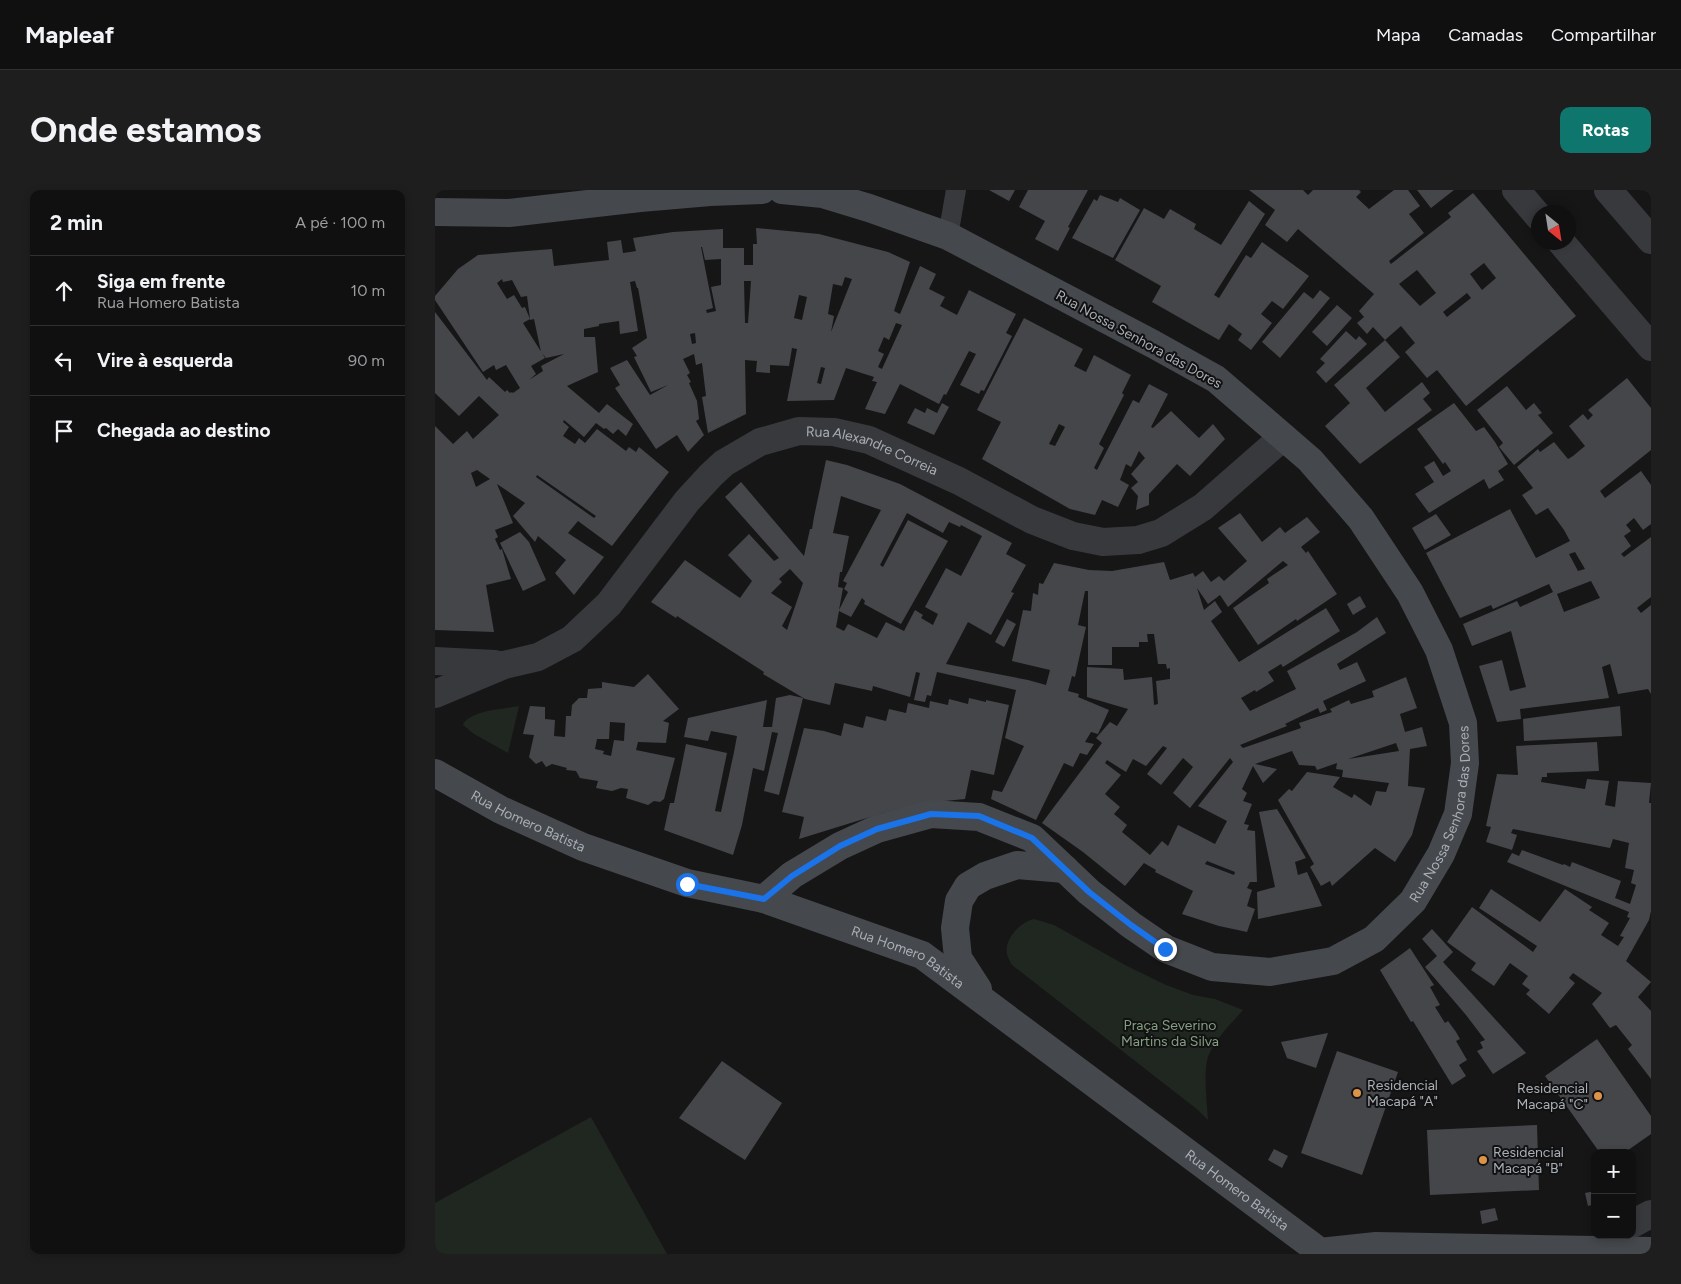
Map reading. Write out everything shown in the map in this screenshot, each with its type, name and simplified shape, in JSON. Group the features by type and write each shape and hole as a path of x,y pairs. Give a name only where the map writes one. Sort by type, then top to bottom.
{"street":[{"path":"435,212 509,213 649,197 762,190"},
{"name":"Rua Nossa Senhora das Dores","path":"764,899 792,876 840,846 877,829 931,814 979,816 1032,838 1089,892 1165,949 1212,967 1270,972 1333,960 1374,939 1413,901 1441,854 1458,814 1465,763 1463,723 1439,650 1410,593 1361,518 1310,460 1216,379 948,236 823,194 782,190"},
{"path":"1516,190 1531,207"},
{"path":"1608,190 1651,240"},
{"path":"1568,250 1651,347"},
{"name":"Rua Alexandre Correia","path":"435,694 504,665 538,657 572,639 609,604 687,501 711,475 724,463 760,442 799,431 834,432 869,440 959,482 1032,520 1073,536 1103,542 1138,540 1161,534 1203,507 1283,437"},
{"name":"Rua Alexandre Correia","path":"435,661 504,665"},
{"name":"Rua Homero Batista","path":"435,773 501,810 583,847 687,884 764,899 922,955 1321,1253"},
{"path":"987,1003 959,958 955,928 959,901 968,886 985,876 1017,865 1065,869"},
{"path":"1636,1222 1651,1214"},
{"path":"1585,1252 1606,1239"},
{"path":"1321,1253 1376,1246 1585,1252 1651,1251"}],"lane":[{"path":"948,236 956,190"}],"green space":[{"path":"519,706 508,753 474,734 463,725 472,716 479,713"},
{"name":"Praça Severino Martins da Silva","path":"1034,919 1054,925 1125,965 1166,985 1193,995 1215,999 1243,1010 1219,1038 1208,1057 1206,1079 1208,1120 1198,1110 1012,965 1007,954 1008,943 1019,927"},
{"path":"591,1117 667,1254 435,1254 435,1203"}],"building":[{"path":"989,190 1015,190 1009,201"},
{"path":"1028,190 1088,190 1068,227 1070,228 1058,251 1035,239 1045,221 1019,207"},
{"path":"1249,190 1303,190 1308,195 1313,190 1359,190 1361,192 1356,197 1369,209 1394,190 1408,190 1420,206 1409,214 1424,233 1389,261 1391,264 1451,217 1448,213 1473,193 1576,316 1466,406 1437,370 1427,378 1405,352 1415,343 1401,326 1385,340 1373,327 1367,334 1357,323 1364,317 1359,311 1374,294 1298,229 1287,242 1265,225 1275,210","holes":["1484,263 1496,278 1482,290 1470,274","1417,270 1436,293 1420,306 1399,284","1467,293 1471,298 1447,317 1443,312"]},
{"path":"1417,190 1454,190 1431,208"},
{"path":"1100,195 1118,202 1120,198 1140,210 1113,258 1072,238 1094,199 1097,201"},
{"path":"1249,201 1265,214 1214,295 1219,298 1246,255 1251,258 1262,242 1309,276 1283,309 1272,301 1261,314 1272,323 1251,350 1238,340 1242,334 1229,324 1219,340 1152,302 1161,286 1115,260 1144,208 1164,219 1170,209 1196,224 1194,229 1221,245"},
{"path":"756,228 819,234 888,252 910,262 894,311 900,314 920,266 936,274 929,289 945,297 940,306 957,315 969,290 1016,314 1006,333 1012,336 984,391 981,390 979,394 960,385 976,354 969,351 946,395 944,394 939,404 900,384 885,414 865,409 877,382 872,381 874,377 846,368 834,400 787,401 797,349 792,348 789,366 770,365 770,373 756,372 757,361 745,360 746,414 708,433 702,397 706,396 702,363 696,365 694,354 683,359 690,373 687,375 691,382 689,383 697,401 699,419 696,421 704,435 688,452 677,435 656,449 615,388 620,385 610,368 627,360 650,395 668,385 651,392 634,357 637,356 632,348 647,338 638,288 635,281 630,282 638,331 620,334 619,321 599,324 599,326 584,329 584,337 595,337 598,372 567,386 599,413 607,404 633,424 626,436 618,429 613,434 596,423 584,437 564,420 563,422 569,427 563,436 575,444 579,438 585,443 597,429 626,451 629,447 636,452 639,447 669,472 612,546 578,521 568,533 604,557 574,595 555,573 566,560 538,536 535,542 513,516 525,503 497,484 513,523 495,530 498,537 495,539 500,550 502,549 511,579 486,585 494,632 435,630 435,426 453,444 467,431 473,439 499,415 479,396 459,416 435,393 435,312 487,380 489,377 505,392 507,390 513,393 520,388 506,365 496,370 494,365 483,372 435,300 435,296 458,269 478,255 552,249 554,266 609,260 607,242 621,240 623,253 636,251 633,238 673,232 723,229 723,248 744,248 744,265 753,265 753,244 757,244","holes":["701,247 705,260 721,259 721,285 711,287 716,311 707,313 706,310 713,308","845,277 852,279 831,332 834,316 828,314 833,284 842,286","502,279 503,282 512,280 521,297 527,296 530,319 525,307 522,308 514,295 507,299 497,283","744,281 751,281 748,323 745,323","799,295 807,297 802,320 794,318","534,319 541,351 523,323","896,323 902,325 882,369 878,367 884,354 878,351 884,337 889,340","695,333 696,343 692,344 690,334","542,353 546,358 564,354 541,366 543,371 529,380 536,374 531,366 545,358","821,367 825,368 821,384 817,383","477,470 490,479 476,487 471,473","537,475 596,516 594,518 536,477"]},
{"path":"1320,290 1330,298 1280,358 1262,342 1304,292 1313,299"},
{"path":"1337,305 1352,318 1327,346 1312,332"},
{"path":"1024,318 1083,349 1074,366 1086,372 1094,355 1131,375 1122,393 1124,395 1099,444 1104,448 1094,468 1097,470 1133,400 1139,403 1149,384 1168,394 1151,427 1153,428 1171,411 1199,438 1213,424 1225,439 1190,476 1177,464 1149,494 1149,505 1136,510 1138,496 1131,488 1138,482 1131,474 1145,458 1139,451 1131,467 1126,464 1120,480 1129,485 1118,507 1102,500 1095,515 1070,509 982,459 1001,422 977,410","holes":["1059,424 1065,427 1055,446 1049,444"]},
{"path":"1346,331 1356,340 1359,336 1367,344 1326,383 1316,372 1325,363 1320,359"},
{"path":"1385,340 1400,357 1366,388 1385,412 1422,382 1430,393 1423,399 1432,410 1360,464 1325,426 1350,403 1334,385"},
{"path":"1627,378 1651,408 1651,450 1600,491 1605,498 1641,471 1651,485 1651,524 1643,530 1634,518 1626,525 1631,531 1624,536 1631,546 1621,554 1624,557 1651,537 1651,597 1637,608 1641,613 1651,605 1651,694 1648,689 1618,694 1610,664 1602,667 1609,698 1520,709 1521,719 1497,722 1479,666 1502,660 1510,691 1526,687 1511,631 1472,646 1463,624 1517,601 1520,607 1553,592 1549,584 1493,609 1491,605 1460,618 1426,553 1510,509 1536,558 1570,541 1548,508 1536,515 1522,495 1533,488 1517,467 1538,449 1540,452 1554,442 1568,459 1573,456 1585,446 1569,426 1583,414 1588,420 1593,415 1588,410","holes":["1575,552 1585,569 1578,571 1569,554","1591,581 1600,598 1564,612 1557,594"]},
{"path":"1507,386 1526,410 1534,403 1542,413 1538,415 1553,433 1514,465 1499,447 1503,443 1477,410"},
{"path":"942,403 949,407 934,435 907,423 915,408 925,413 927,408 937,413"},
{"path":"1454,403 1476,431 1484,427 1508,464 1498,471 1504,480 1489,489 1484,479 1429,513 1415,494 1434,482 1424,467 1434,461 1443,476 1451,471 1445,462 1443,464 1417,429"},
{"path":"826,460 847,465 900,484 1012,543 1006,554 1026,565 1011,592 1014,593 991,635 968,622 946,664 1046,685 1050,670 1012,661 1023,610 1031,611 1033,593 1038,595 1039,583 1043,584 1054,563 1089,570 1112,571 1164,562 1170,580 1193,573 1195,577 1203,571 1211,582 1219,576 1224,581 1247,561 1218,528 1240,513 1262,542 1280,527 1285,533 1307,517 1320,532 1301,547 1306,553 1308,551 1337,594 1297,621 1296,619 1258,645 1233,608 1269,583 1267,579 1288,565 1283,561 1228,607 1220,595 1208,604 1197,588 1204,610 1215,601 1222,612 1211,621 1239,662 1326,608 1340,631 1283,667 1281,664 1268,672 1274,681 1256,692 1255,690 1241,698 1250,711 1296,689 1287,671 1357,632 1377,617 1386,633 1337,664 1340,670 1357,662 1366,681 1323,701 1327,710 1320,713 1318,708 1285,724 1287,726 1240,745 1243,748 1301,728 1299,723 1332,712 1330,709 1349,700 1351,704 1374,697 1372,691 1406,677 1417,708 1400,714 1405,732 1422,727 1427,746 1410,749 1408,786 1425,788 1412,835 1395,862 1375,848 1332,886 1330,881 1321,886 1310,867 1314,864 1278,800 1289,789 1292,791 1307,772 1340,777 1333,787 1352,798 1354,794 1371,806 1376,791 1386,792 1389,783 1342,777 1343,770 1336,769 1337,763 1317,770 1315,766 1299,765 1292,751 1255,764 1277,769 1263,783 1253,766 1242,789 1247,793 1243,801 1252,804 1244,824 1249,825 1247,830 1255,831 1257,882 1250,882 1247,888 1252,890 1247,906 1255,909 1247,932 1219,926 1182,914 1193,891 1155,872 1156,870 1144,863 1125,886 1083,852 1042,823 1102,743 1096,738 1110,722 1117,726 1128,709 1087,697 1087,667 1123,669 1124,680 1152,677 1154,705 1158,704 1156,681 1170,679 1170,668 1167,669 1166,664 1158,664 1154,634 1147,634 1148,642 1139,642 1139,647 1112,647 1112,665 1088,665 1088,591 1085,591 1078,625 1086,627 1075,677 1072,676 1068,691 1079,694 1078,697 1109,710 1098,734 1091,732 1085,742 1094,744 1087,755 1080,753 1073,767 1064,763 1036,820 991,799 993,790 1002,792 1024,746 1005,738 1016,690 937,672 931,696 927,695 925,702 914,700 920,673 916,672 910,697 873,686 872,691 835,683 830,705 805,699 763,674 764,672 677,616 676,618 651,602 685,560 740,598 752,581 728,555 749,534 774,561 779,558 725,497 741,482 804,556","holes":["841,496 881,510 843,581 847,583 844,589 848,592 839,610 843,588 838,587 840,572 842,572 849,536 833,533","907,513 943,533 949,522 960,527 961,525 982,536 961,576 946,568 925,607 938,614 933,625 921,618 923,615 915,610 904,631 886,622 877,638 848,624 844,631 836,627 839,611 851,617 862,598 865,601 864,604 901,624 948,541 908,520 883,567 880,565","790,569 803,583 787,630 782,626 792,607 771,593 782,582 779,579","1396,743 1399,751 1348,759","1163,746 1167,748 1147,774 1161,785 1183,758 1193,767 1173,793 1190,808 1230,758 1233,762 1198,806 1227,821 1215,844 1178,825 1168,846 1162,841 1150,855 1122,832 1127,825 1114,814 1120,807 1105,794 1121,775 1105,763 1107,760 1126,772 1133,759 1146,766","1207,861 1235,872 1234,875 1205,864"]},
{"path":"1436,514 1451,535 1425,550 1412,528"},
{"path":"520,532 529,542 546,580 523,591 500,543"},
{"path":"1360,596 1366,607 1353,615 1347,604"},
{"path":"1007,619 1016,624 1004,647 995,642"},
{"path":"648,674 679,709 663,721 669,723 666,743 638,742 636,750 675,758 664,799 660,802 654,801 648,805 626,798 628,789 621,788 612,791 596,788 598,781 580,778 576,771 566,770 567,768 552,764 546,767 542,761 536,764 529,757 534,735 523,734 530,706 545,707 545,719 555,720 554,736 565,737 566,716 571,716 572,705 579,698 587,698 588,689 602,688 602,682 634,687","holes":["610,722 625,723 624,741 614,740 611,756 603,754 604,751 595,749 597,739 609,739"]},
{"path":"790,695 803,698 779,795 764,791 778,733 772,732 764,771 753,768 742,825 733,855 664,830 670,803 674,803 686,744 727,753 715,811 721,812 734,752 737,736 711,731 708,741 684,737 688,718 767,700 763,727 772,727 776,698"},
{"path":"969,698 1009,705 994,775 971,770 965,799 924,803 883,813 799,839 804,817 782,812 804,728 841,736 844,723 863,728 866,716 886,721 889,709 906,713 908,703 929,708 930,701 948,705 949,699 968,704"},
{"path":"1620,706 1622,736 1524,741 1523,719"},
{"path":"1597,742 1599,771 1547,773 1547,777 1542,777 1541,782 1585,789 1587,779 1609,781 1605,805 1615,807 1618,781 1651,783 1649,803 1651,803 1651,911 1649,920 1626,961 1651,982 1638,997 1651,1011 1651,1079 1628,1049 1632,1045 1616,1025 1610,1028 1592,1004 1602,993 1573,973 1569,978 1575,983 1549,1014 1526,994 1530,990 1522,984 1528,976 1510,963 1494,986 1471,970 1476,963 1447,942 1472,907 1533,952 1537,946 1479,908 1491,889 1540,922 1565,889 1592,907 1589,910 1609,923 1601,935 1618,946 1624,937 1620,936 1630,918 1627,917 1629,912 1507,862 1512,853 1519,856 1522,850 1570,867 1572,862 1621,881 1615,898 1630,904 1636,885 1631,883 1634,870 1625,868 1629,843 1613,839 1610,848 1513,829 1511,833 1517,835 1512,850 1486,842 1491,827 1486,826 1497,774 1518,775 1516,746"},
{"path":"1277,809 1306,858 1295,862 1298,875 1307,872 1322,906 1258,919 1257,892 1275,887 1259,812"},
{"path":"1432,929 1453,952 1443,962 1526,1053 1493,1074 1477,1051 1483,1048 1480,1042 1485,1040 1425,967 1437,956 1422,939"},
{"path":"1410,948 1434,985 1430,987 1440,1005 1435,1007 1445,1023 1448,1021 1456,1032 1460,1039 1456,1041 1467,1060 1459,1065 1466,1076 1452,1085 1380,970"},
{"path":"1328,1033 1316,1068 1287,1058 1281,1042"},
{"name":"Residencial Macapá \"C\"","path":"1597,1039 1651,1116 1651,1134 1630,1149 1597,1149 1545,1076"},
{"name":"Residencial Macapá \"A\"","path":"1337,1051 1398,1072 1362,1175 1301,1153"},
{"path":"722,1061 782,1103 745,1160 679,1118"},
{"name":"Residencial Macapá \"B\"","path":"1537,1125 1539,1190 1430,1195 1427,1130"},
{"path":"1274,1149 1288,1156 1282,1168 1268,1160"},
{"path":"1591,1192 1591,1205 1588,1206 1585,1193"},
{"path":"1495,1208 1498,1220 1482,1224 1480,1211"}],"place":[{"name":"Residencial Macapá \"A\"","path":"1357,1093"},
{"name":"Residencial Macapá \"C\"","path":"1598,1096"},
{"name":"Residencial Macapá \"B\"","path":"1483,1160"}],"route":[{"path":"687,884 764,899 792,876 840,846 877,829 931,814 979,816 1032,838 1089,892 1165,949"}]}
